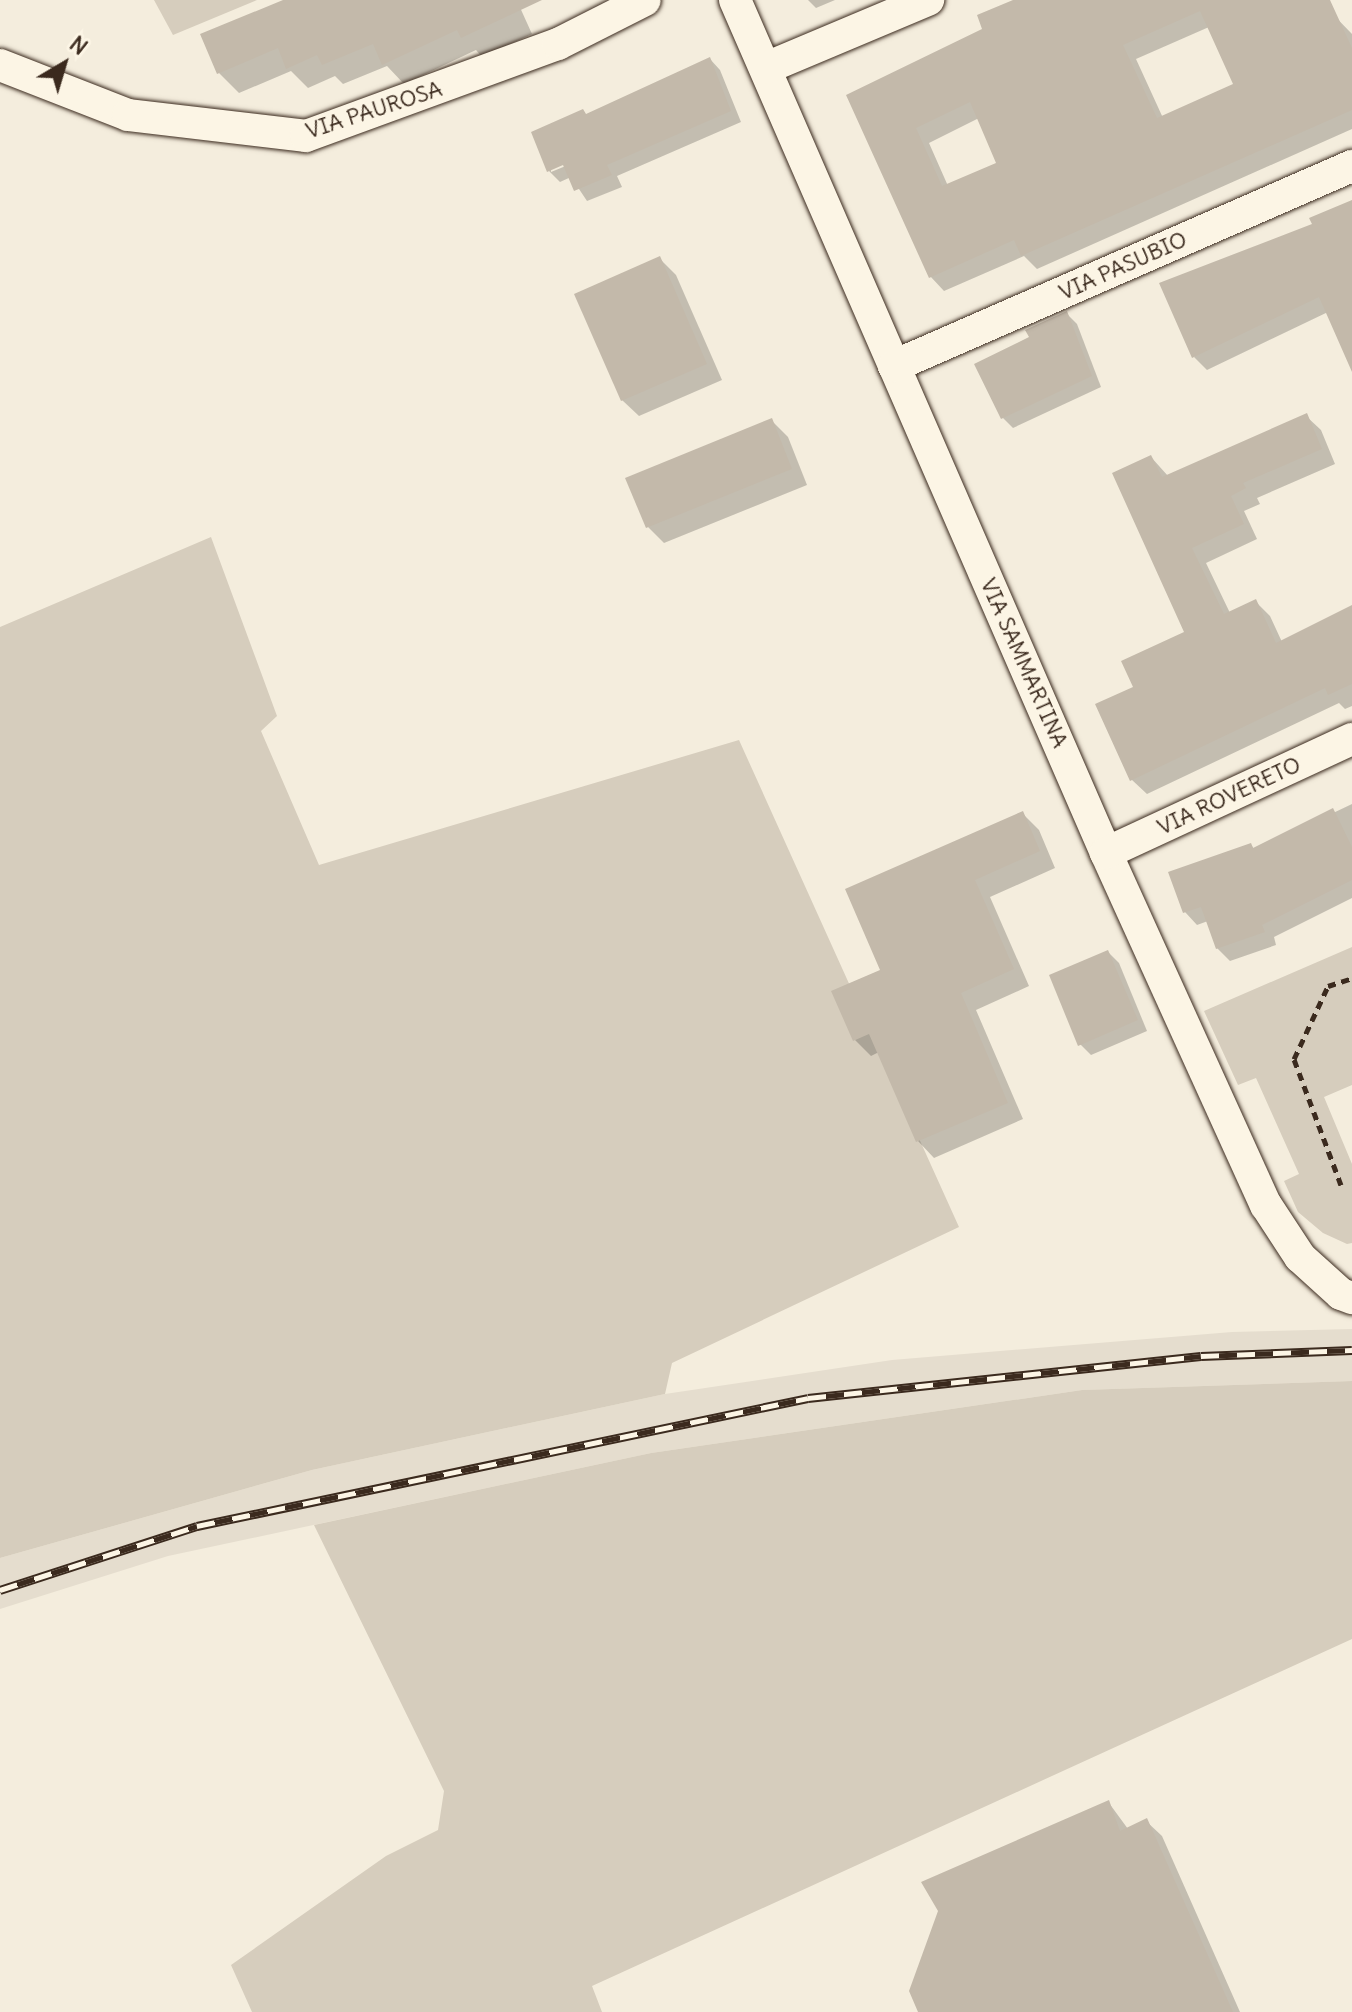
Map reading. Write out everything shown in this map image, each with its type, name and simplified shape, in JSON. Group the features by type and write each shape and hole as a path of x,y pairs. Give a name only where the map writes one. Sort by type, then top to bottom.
{"street":[{"name":"VIA PAUROSA","path":"0,65 128,115 306,136 558,44 645,0"},
{"name":"VIA SAMMARTINA","path":"735,0 1106,853 1266,1205 1300,1257 1341,1294 1352,1298"},
{"path":"766,68 928,0"},
{"name":"VIA PASUBIO","path":"894,366 1352,166"},
{"name":"VIA ROVERETO","path":"1106,853 1352,739"}],"path":[{"path":"1341,1185 1294,1059 1328,986 1352,978"}],"shaded area":[{"path":"154,0 257,0 173,35"},
{"path":"211,537 277,716 261,731 319,865 739,740 959,1227 672,1363 665,1394 312,1470 0,1558 0,627"},
{"path":"1352,947 1352,1085 1324,1097 1352,1164 1352,1243 1347,1244 1323,1233 1298,1212 1284,1181 1299,1174 1256,1078 1238,1085 1204,1011"},
{"path":"1352,1329 1352,1381 1082,1390 651,1453 168,1556 0,1609 0,1558 312,1470 665,1394 892,1360 1232,1332"},
{"path":"1352,1381 1352,1639 592,1986 602,2012 252,2012 231,1965 386,1856 438,1830 444,1791 314,1525 651,1453 1082,1390"}],"building":[{"path":"283,0 542,0 461,38 457,30 382,65 373,44 322,65 317,55 286,69 278,48 217,74 200,34"},
{"path":"1013,0 1330,0 1352,48 1352,110 1021,256 1014,240 929,278 846,95 982,29 977,15","holes":["1200,11 1233,84 1157,118 1123,45","970,102 996,163 942,186 916,128"]},
{"path":"710,57 731,111 607,165 612,175 574,191 563,165 547,172 531,132 583,109 586,114"},
{"path":"1352,200 1352,372 1319,297 1192,358 1159,283 1312,224 1309,218"},
{"path":"660,256 707,364 621,401 574,294"},
{"path":"1067,311 1092,376 1001,419 974,364 1029,337 1025,330"},
{"path":"1307,413 1322,449 1243,483 1246,488 1231,496 1244,524 1192,548 1224,614 1256,599 1276,643 1352,605 1352,684 1328,695 1325,688 1130,781 1095,704 1133,687 1121,661 1184,632 1112,473 1151,455 1162,477"},
{"path":"772,418 792,469 646,528 625,478"},
{"path":"1333,808 1352,847 1352,880 1262,925 1265,932 1216,949 1201,907 1183,913 1168,872 1251,843 1253,848"},
{"path":"1023,811 1040,851 975,880 1014,969 961,993 1008,1103 916,1142 869,1034 853,1041 831,991 880,970 845,889"},
{"path":"1108,950 1138,1020 1078,1046 1049,975"},
{"path":"1109,1800 1120,1831 1147,1818 1233,2012 918,2012 909,1991 938,1911 921,1882"}],"railway":[{"path":"0,1590 197,1526 808,1398 1201,1356 1352,1350"}]}
